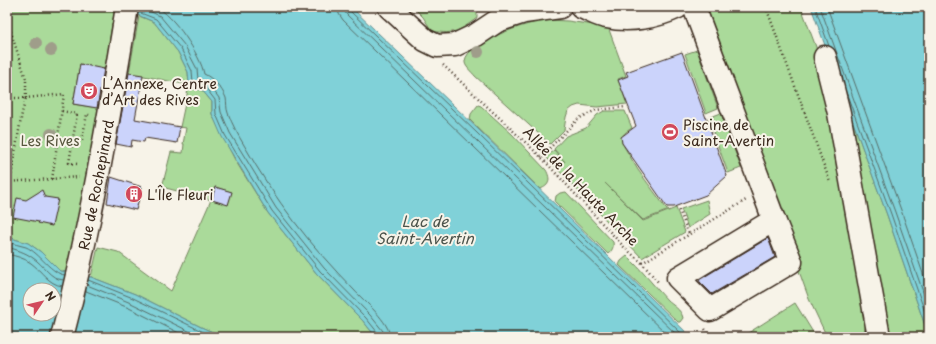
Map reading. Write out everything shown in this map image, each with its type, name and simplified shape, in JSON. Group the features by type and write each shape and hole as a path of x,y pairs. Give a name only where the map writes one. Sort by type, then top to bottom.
{"street":[{"path":"389,7 425,40 437,46 455,45 476,35 497,21 524,12 560,7"},
{"path":"581,7 607,17 635,19 666,13 678,7"},
{"path":"694,7 791,262 710,310 678,278 774,220"},
{"name":"Rue de Rochepinard","path":"62,337 78,274 127,9"},
{"path":"825,57 839,113 879,337"}],"path":[{"path":"766,7 832,189"},
{"path":"7,20 26,79 26,98 9,182 52,180 97,175"},
{"name":"Allée de la Haute Arche","path":"441,60 442,64 541,157 624,247 642,262 662,286"},
{"path":"7,98 26,98 64,94 52,180"},
{"path":"541,157 578,120 596,110 625,107"},
{"path":"62,111 77,114 68,163 78,164 80,157"},
{"path":"82,143 87,114 94,116"},
{"path":"642,262 763,190"},
{"path":"679,210 689,234"},
{"path":"704,327 710,337"}],"green space":[{"name":"Les Rives","path":"7,7 75,7 78,10 95,7 115,7 105,69 99,68 98,79 91,77 93,67 80,64 73,104 99,108 85,188 67,272 60,271 41,252 28,243 7,237"},
{"path":"413,7 493,7 488,9 477,9 477,18 461,29 452,32 440,32 432,31 423,17"},
{"path":"704,7 801,7 816,47 834,113 870,305 863,337 827,337 809,299"},
{"path":"139,16 154,22 178,52 188,72 189,85 129,73"},
{"path":"547,20 568,21 608,27 626,76 618,79 627,104 597,107 579,105 573,107 568,111 564,130 550,144 475,76 465,63 468,54 476,46 487,40 527,24"},
{"path":"697,50 718,108 706,113 685,54"},
{"path":"189,85 195,89 202,90 212,102 212,114 235,160 268,213 317,274 363,321 376,337 224,337 135,294 91,277 98,247 118,252 171,291 211,200 162,187 171,152 183,153 186,128 180,127","holes":["215,187 231,192 228,204 212,200"]},
{"path":"478,105 512,134 546,170 549,176 549,182 546,186 540,189 470,120 471,114"},
{"path":"604,111 625,111 632,128 623,135 622,143 638,170 669,210 643,220 605,183 643,221 676,208 685,232 642,258 546,157 554,150 565,162 554,149 566,136 586,128 597,115"},
{"path":"721,113 741,168 728,173 708,118"},
{"path":"852,119 929,337 887,337 852,140"},
{"path":"566,192 613,242 611,252 608,254 555,202 556,196 560,193"},
{"path":"707,200 710,214 688,228 681,209"},
{"path":"627,256 680,312 683,318 680,322 678,322 619,265"},
{"path":"795,303 814,334 810,337 742,337"}],"water":[{"name":"Lac de Saint-Avertin","path":"119,7 351,7 691,337 376,337 363,321 317,274 268,213 222,137 212,114 212,102 202,90 195,89 189,85 188,72 178,52 154,22"},
{"path":"811,7 929,7 929,337 887,215"},
{"path":"7,237 28,243 41,252 60,271 91,277 135,294 224,337 7,337"}],"building":[{"name":"Piscine de Saint-Avertin","path":"682,52 727,176 706,195 674,207 667,207 622,143 621,137 636,126 618,80 628,76 626,72"},
{"name":"LʼAnnexe, Centre dʼArt des Rives","path":"80,64 104,69 97,108 73,104"},
{"path":"129,73 143,75 135,119 180,127 177,143 145,138 144,142 132,140 131,147 116,144"},
{"name":"L'Île Fleuri","path":"111,177 142,187 136,210 107,203"},
{"path":"215,187 232,192 228,205 212,200"},
{"path":"42,190 45,197 58,199 52,226 13,217 17,198 26,200"},
{"path":"768,238 775,257 712,294 700,282 699,280"}],"place":[{"name":"LʼAnnexe, Centre dʼArt des Rives","path":"89,91"},
{"name":"Piscine de Saint-Avertin","path":"670,132"},
{"name":"L'Île Fleuri","path":"134,194"}]}
